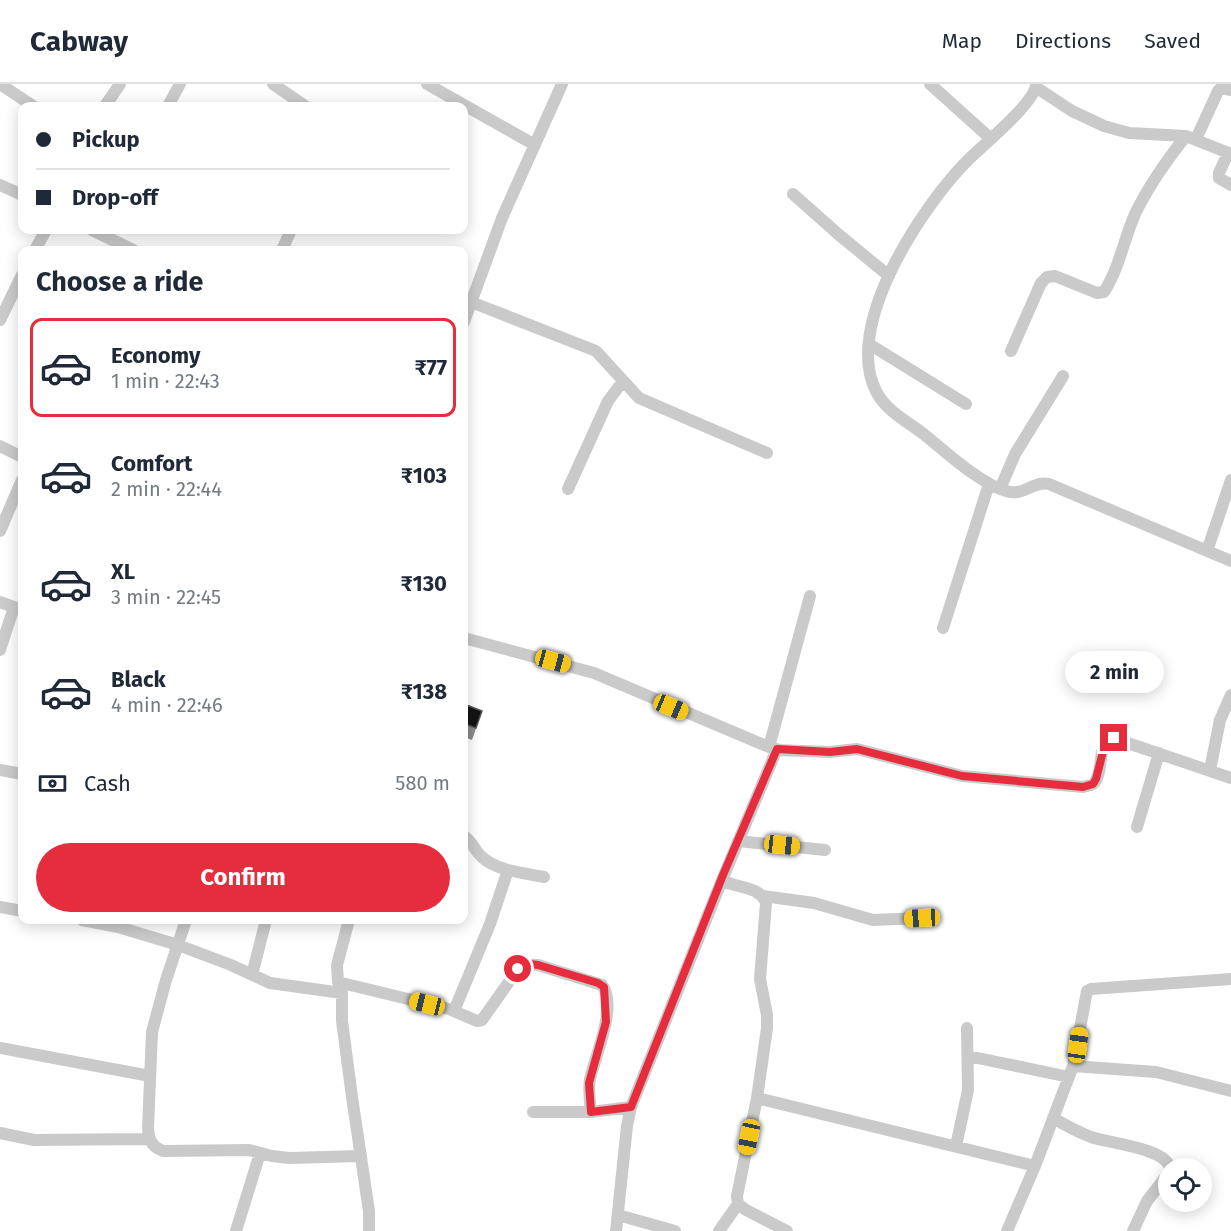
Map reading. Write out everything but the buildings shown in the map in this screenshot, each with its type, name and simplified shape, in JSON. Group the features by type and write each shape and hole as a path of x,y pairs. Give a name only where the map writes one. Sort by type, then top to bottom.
{"street":[{"path":"0,84 27,102"},
{"path":"108,102 120,84"},
{"path":"170,102 180,84"},
{"path":"273,84 299,102"},
{"path":"427,84 459,102"},
{"path":"468,311 502,218 562,84"},
{"path":"930,84 990,138"},
{"path":"1231,185 1219,178 1219,173 1229,154 1191,138 1129,133 1104,126 1072,111 1039,86 1032,99 957,172 926,210 889,276 872,323 868,365 878,396 895,413 995,486 1013,493 1020,493 1044,482 1231,561"},
{"path":"1011,351 1041,283 1047,277 1054,276 1097,292 1104,292 1135,215 1150,185 1162,167 1191,138 1218,91 1221,88 1231,90"},
{"path":"468,107 535,145"},
{"path":"0,185 18,193"},
{"path":"793,194 889,276"},
{"path":"100,234 125,246"},
{"path":"0,320 18,283"},
{"path":"471,302 596,351 639,398 648,404 767,453"},
{"path":"869,344 966,404"},
{"path":"944,628 995,486 1063,376"},
{"path":"568,489 608,401 624,381"},
{"path":"0,446 18,455"},
{"path":"1207,551 1231,480"},
{"path":"0,531 18,489"},
{"path":"616,1231 631,1107 773,748 810,596"},
{"path":"0,602 18,608 0,650"},
{"path":"468,639 594,673 773,748 830,752 857,749 962,776 1083,787 1093,784 1096,779 1107,738 1231,778"},
{"path":"1210,770 1220,720 1231,695"},
{"path":"1137,827 1159,753"},
{"path":"0,770 18,773"},
{"path":"468,839 482,858 508,870 544,877"},
{"path":"738,841 825,850"},
{"path":"454,1011 490,924 508,870"},
{"path":"719,1231 738,1204 737,1196 757,1098 767,1028 760,979 766,903 758,891 722,880"},
{"path":"763,896 814,903 873,920 922,918"},
{"path":"0,907 18,910"},
{"path":"103,924 178,945 280,986 340,987 454,1011 477,1021 482,1020 518,969 530,964 602,985 606,992 606,1022 589,1083 591,1112"},
{"path":"185,924 158,1005 152,1032 149,1139 154,1147 163,1151 242,1150 289,1158 361,1156"},
{"path":"252,975 265,924"},
{"path":"348,924 337,965 342,1021 369,1211 369,1231"},
{"path":"1007,1231 1035,1166 1071,1071 1078,1045 1085,996 1091,988 1231,979"},
{"path":"956,1146 968,1090 967,1029"},
{"path":"0,1048 150,1076"},
{"path":"968,1056 1071,1071 1156,1072 1231,1091"},
{"path":"757,1098 1035,1166"},
{"path":"533,1112 591,1112 631,1107"},
{"path":"1053,1118 1093,1138 1133,1147 1162,1158"},
{"path":"0,1133 34,1140 149,1139"},
{"path":"236,1231 260,1153"},
{"path":"1133,1231 1147,1201 1158,1187"},
{"path":"738,1204 787,1231"},
{"path":"618,1215 675,1231"}],"route":[{"path":"518,969 530,964 538,965 598,983 604,987 606,1022 589,1083 591,1112 631,1107 723,875 777,749 830,752 857,749 962,776 1083,787 1093,784 1106,740 1110,737 1114,738"}]}
